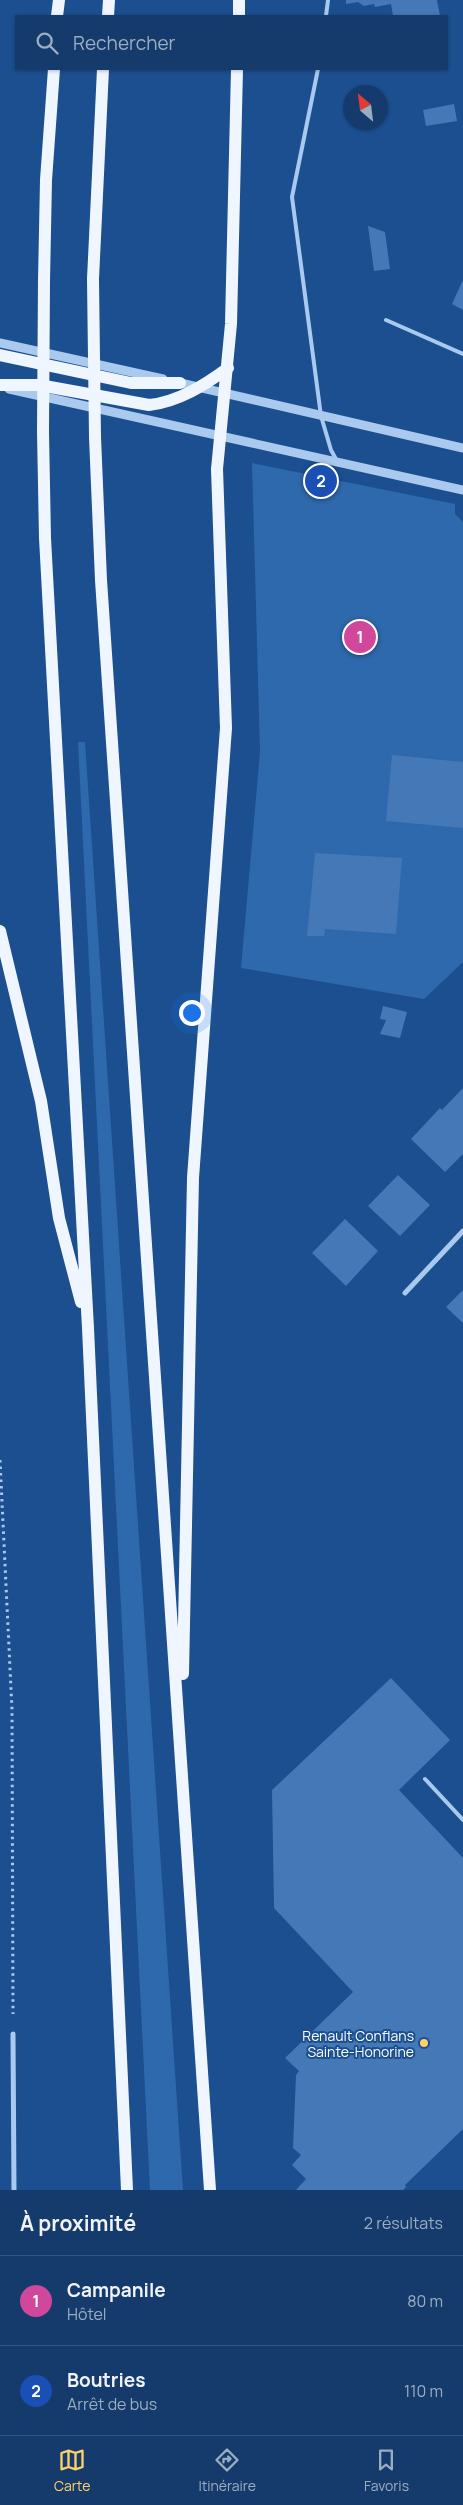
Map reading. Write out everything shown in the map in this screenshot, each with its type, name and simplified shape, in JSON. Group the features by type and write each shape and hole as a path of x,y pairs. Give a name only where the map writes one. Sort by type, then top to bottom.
{"main road":[{"path":"57,15 58,0"},
{"path":"108,15 109,0"},
{"path":"238,15 239,0"},
{"path":"54,70 46,180 44,281 43,432 46,538 88,1328 126,2187"},
{"path":"103,70 93,279 96,437 102,590 210,2190"},
{"path":"181,1761 193,1178 222,809 226,728 217,469 231,324 237,70"},
{"path":"0,355 131,383 180,383"},
{"path":"0,386 39,385 149,405 173,400 228,368"},
{"path":"0,931 40,1101 59,1218 88,1328"}],"street":[{"path":"0,342 463,448"},
{"path":"0,386 463,490"},
{"path":"405,1293 463,1231"},
{"path":"13,2034 14,2190"}],"lane":[{"path":"326,15 328,0"},
{"path":"318,70 292,197 321,416 331,450 337,462"},
{"path":"386,320 463,354"},
{"path":"425,1779 463,1820"}],"path":[{"path":"0,1460 12,1710 13,2034"}],"shaded area":[{"path":"252,463 455,504 455,514 463,522 463,962 424,999 241,968 260,752"},
{"path":"78,742 85,742 183,2190 150,2190"}],"building":[{"path":"346,0 437,0 440,15 393,15 391,4 375,7 374,4 364,6 358,2 346,4"},
{"path":"454,104 457,121 426,126 423,110"},
{"path":"368,226 385,232 390,269 374,271"},
{"path":"463,280 463,310 452,304"},
{"path":"392,755 463,762 463,828 386,821"},
{"path":"315,853 402,858 396,934 325,929 324,936 307,936"},
{"path":"383,1006 407,1012 400,1038 380,1034 386,1020 380,1019"},
{"path":"463,1088 463,1154 445,1172 411,1139 440,1108 442,1110"},
{"path":"398,1175 430,1205 400,1236 368,1206"},
{"path":"345,1219 378,1251 346,1286 312,1253"},
{"path":"463,1290 463,1323 446,1307"},
{"path":"391,1678 450,1740 399,1790 463,1858 463,2129 405,2185 406,2187 403,2190 296,2190 306,2179 292,2165 301,2155 293,2148 296,2075 299,2071 285,2058 353,1992 274,1908 272,1790"}],"place":[{"name":"Boutries","path":"321,481"},
{"name":"Campanile","path":"360,637"},
{"name":"Renault Conflans Sainte-Honorine","path":"424,2043"}]}
